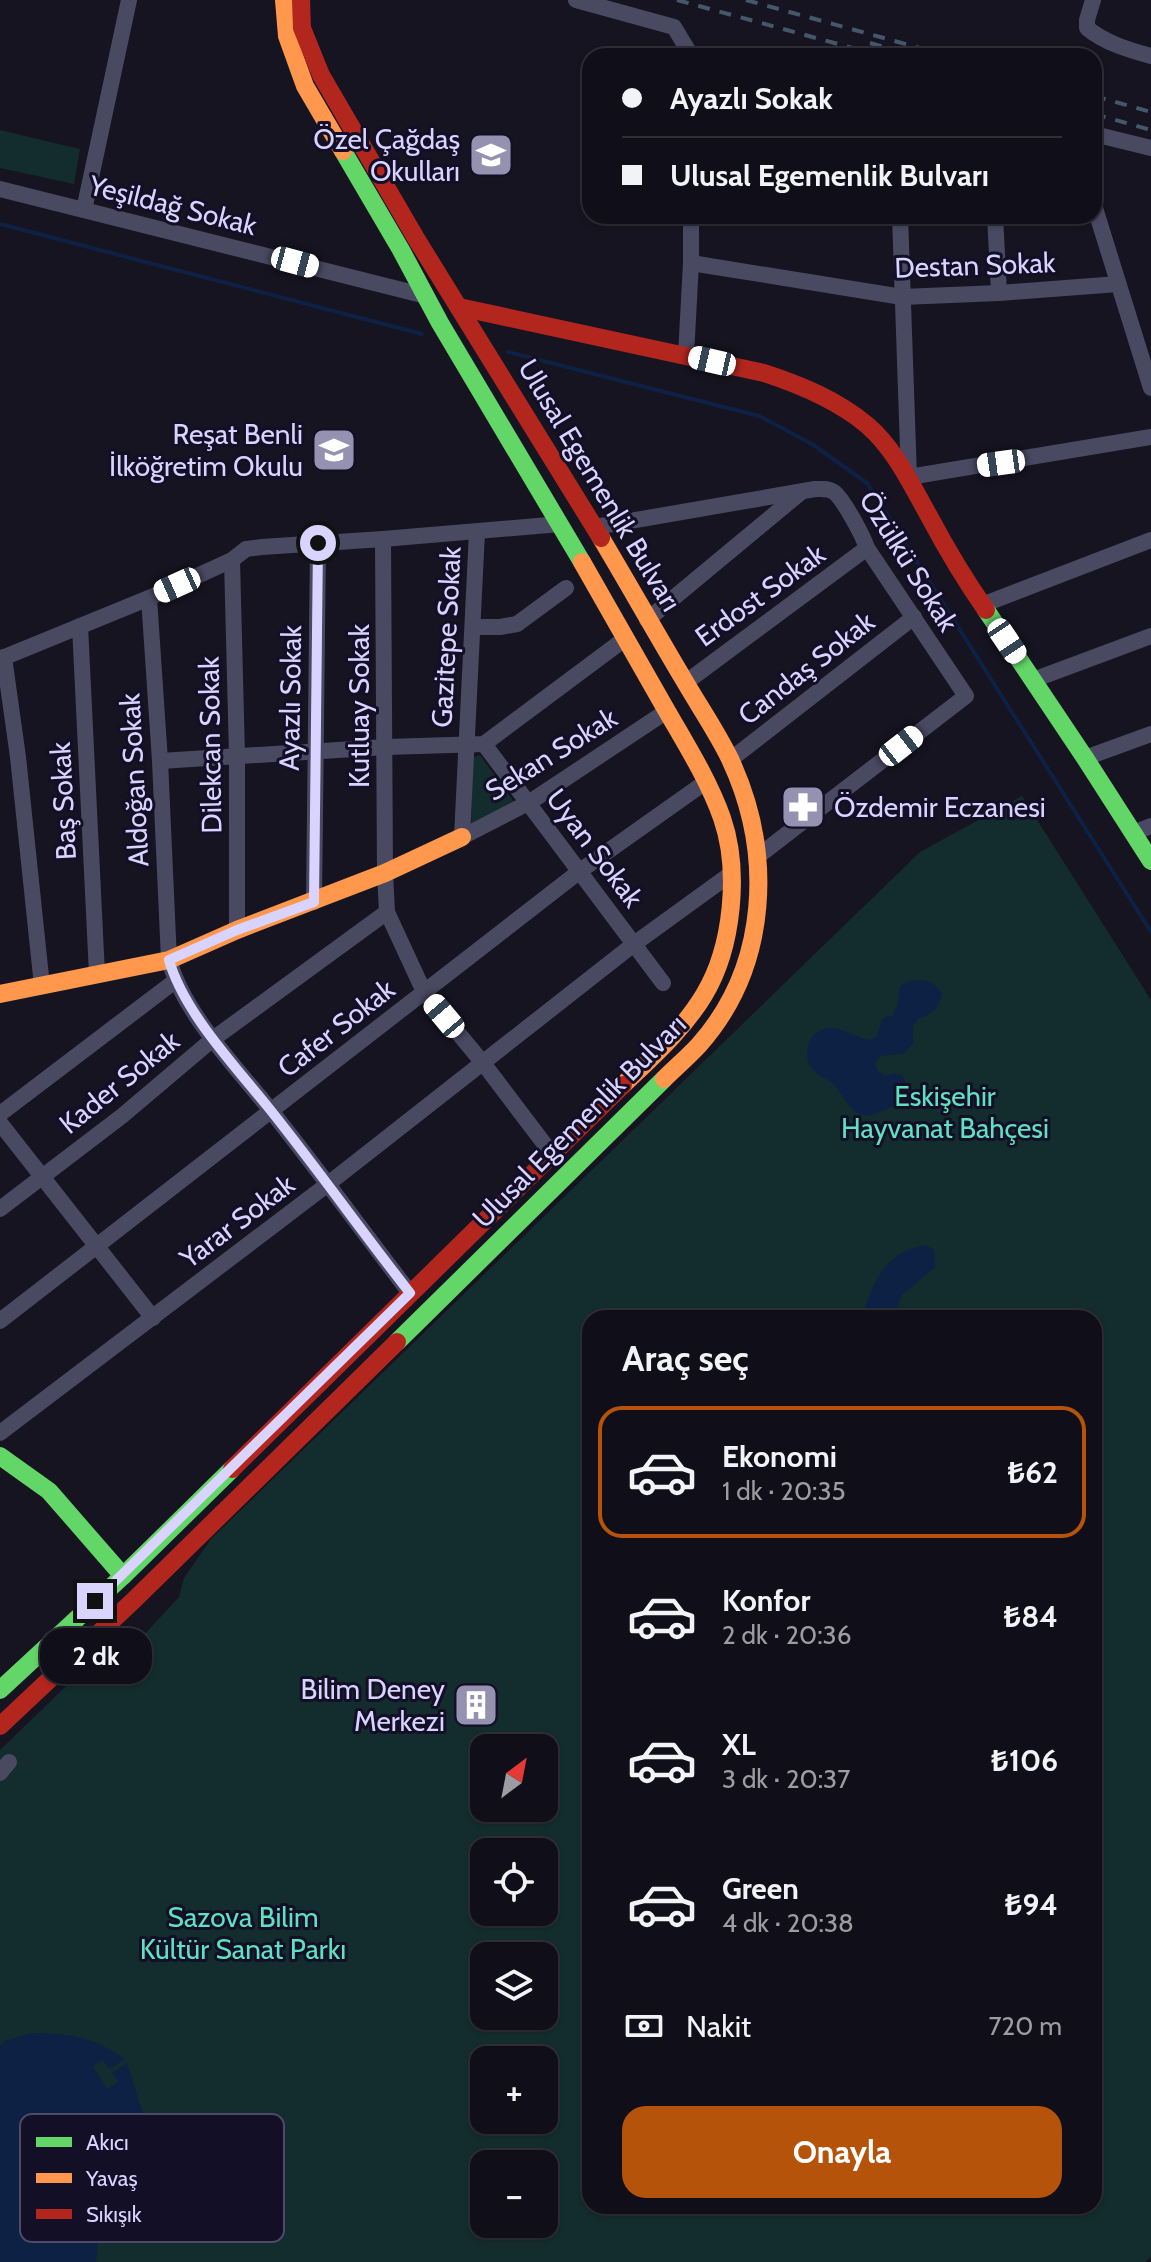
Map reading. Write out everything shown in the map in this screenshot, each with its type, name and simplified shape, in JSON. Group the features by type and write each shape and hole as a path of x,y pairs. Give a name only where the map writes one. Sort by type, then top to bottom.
{"main road":[{"name":"Ulusal Egemenlik Bulvarı","path":"0,1690 123,1576 673,1036 694,1011 708,986 725,943 731,912 732,873 725,825 707,781 305,86 287,36 284,0"},
{"name":"Ulusal Egemenlik Bulvarı","path":"0,1726 134,1600 700,1044 742,975 755,933 760,886 757,857 751,820 730,760 595,527 417,240 321,75 302,28 301,0"},
{"path":"459,307 764,373 800,385 839,405 869,427 909,477 929,517 982,605 1085,758 1142,830 1151,861"},
{"path":"560,524 595,527"},
{"path":"0,994 169,960 237,930 385,873 462,837"},
{"path":"4,1464 49,1491 123,1576"}],"street":[{"path":"84,210 129,0"},
{"path":"576,0 674,27 687,48"},
{"path":"1093,0 1087,28 1128,50 1151,56"},
{"path":"1102,136 1151,148"},
{"name":"Yeşildağ Sokak","path":"0,189 426,296"},
{"path":"686,355 691,224"},
{"path":"900,224 909,477 1151,437"},
{"path":"995,224 999,293"},
{"path":"1100,224 1151,388"},
{"name":"Destan Sokak","path":"691,263 902,297 1118,284"},
{"name":"Özülkü Sokak","path":"757,857 966,696 867,548 863,535 836,493 825,489 801,492"},
{"path":"595,527 801,492"},
{"path":"647,620 801,492"},
{"path":"42,986 18,757 2,658 149,598 232,560 246,549 560,524"},
{"name":"Gazitepe Sokak","path":"462,837 476,744 474,627 477,532"},
{"name":"Kutluay Sokak","path":"383,539 387,912"},
{"path":"982,605 1151,540"},
{"name":"Ayazlı Sokak","path":"314,902 318,543"},
{"name":"Erdost Sokak","path":"685,683 867,548"},
{"name":"Dilekcan Sokak","path":"232,560 237,930"},
{"path":"474,627 517,624 566,588"},
{"name":"Aldoğan Sokak","path":"149,598 169,960 175,981 213,1039 410,1293"},
{"name":"Candaş Sokak","path":"730,760 914,617"},
{"name":"Baş Sokak","path":"80,626 97,974"},
{"path":"1033,680 1151,636"},
{"path":"160,761 476,744 626,638"},
{"name":"Sekan Sokak","path":"462,837 530,802 667,711"},
{"path":"1085,758 1151,734"},
{"name":"Uyan Sokak","path":"476,744 530,802 663,983"},
{"name":"Cafer Sokak","path":"0,1321 580,871 707,781"},
{"name":"Yarar Sokak","path":"0,1433 328,1184 634,944 732,873"},
{"path":"387,912 424,992 552,1154"},
{"name":"Kader Sokak","path":"0,1209 122,1116 213,1039 387,912"},
{"path":"0,1114 175,981"},
{"path":"0,1123 153,1318"}],"green space":[{"path":"0,130 80,149 74,184 0,168"},
{"path":"480,755 514,802 471,825 473,757"},
{"name":"Sazova Bilim Kültür Sanat Parkı","path":"1022,796 1151,1000 1151,2257 1145,2262 0,2262 0,1750 119,1635 141,1638 179,1597 184,1578 211,1539 920,852"}],"water":[{"path":"917,980 929,981 942,993 937,1006 913,1026 913,1044 905,1053 880,1056 875,1064 885,1076 894,1073 902,1075 905,1093 888,1108 871,1115 859,1114 832,1083 810,1065 807,1052 812,1038 829,1028 871,1040 877,1036 882,1020 892,1017 898,1004 900,986"},
{"path":"926,1245 934,1250 935,1267 902,1295 896,1310 864,1310 882,1271 900,1254"},
{"path":"32,2033 59,2034 102,2045 125,2059 109,2069 103,2060 93,2066 107,2089 118,2082 112,2073 127,2063 143,2114 20,2114 20,2242 98,2242 96,2262 0,2262 0,2046 5,2041"}],"waterway":[{"path":"0,224 422,334"},
{"path":"508,352 759,416 812,444 867,483 1151,932"}],"railway":[{"path":"677,0 853,48"},
{"path":"746,0 920,48"},
{"path":"870,43 888,48"},
{"path":"1102,98 1151,112"},
{"path":"1102,116 1151,130"}],"traffic: fast":[{"path":"343,151 440,323 582,562"},
{"path":"986,610 1151,861"},
{"path":"397,1342 664,1079"},
{"path":"0,1456 49,1491 123,1576"},
{"path":"0,1690 232,1469"}],"traffic: slow":[{"path":"284,0 287,36 305,86 343,151"},
{"path":"601,538 730,759 754,832 758,870 757,908 751,945 740,980 722,1014 699,1045 664,1079"},
{"path":"582,562 709,787 722,818 731,861 731,908 722,954 714,976 687,1020 623,1085"},
{"path":"0,994 169,960 237,930 385,873 462,837"}],"traffic: jam":[{"path":"301,0 302,28 321,75 417,240 601,538"},
{"path":"459,307 764,373 831,401 867,425 894,456 986,610"},
{"path":"232,1469 623,1085"},
{"path":"0,1726 134,1600 397,1342"}],"place":[{"name":"Özel Çağdaş Okulları","path":"491,155"},
{"name":"Reşat Benli İlköğretim Okulu","path":"334,450"},
{"name":"Özdemir Eczanesi","path":"803,807"},
{"name":"Bilim Deney Merkezi","path":"476,1705"}],"route":[{"path":"95,1601 410,1293 213,1039 175,981 169,960 237,930 314,902 318,543"}],"park label":[{"name":"Eskişehir Hayvanat Bahçesi","path":"945,1112"}]}
